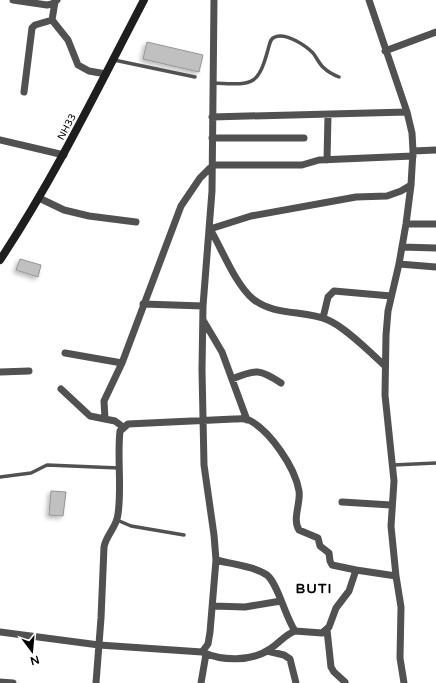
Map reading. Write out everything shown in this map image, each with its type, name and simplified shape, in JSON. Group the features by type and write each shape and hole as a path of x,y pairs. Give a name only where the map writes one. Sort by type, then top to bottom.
{"main road":[{"name":"NH33","path":"0,260 64,155 144,0"}],"street":[{"path":"12,0 47,5 56,1"},
{"path":"201,683 204,653 208,644 213,606 216,560 204,465 203,421 203,306 210,229 213,165 212,83 214,0"},
{"path":"369,0 385,51 407,112 412,133 413,154 411,185 399,264 391,296 386,335 385,366 387,419 393,465 391,505 392,545 402,606 400,658 404,683"},
{"path":"52,20 56,1"},
{"path":"52,20 68,40 78,65 89,71 106,74"},
{"path":"24,92 32,28 35,24 52,20"},
{"path":"385,51 436,32"},
{"path":"212,117 407,112"},
{"path":"327,160 328,115"},
{"path":"212,138 304,138"},
{"path":"0,140 64,155"},
{"path":"105,419 104,401 122,363 181,206 200,178 213,165 302,165 314,161 413,154 436,150"},
{"path":"210,229 251,216 356,198 387,196 401,191 411,185"},
{"path":"39,198 64,210 89,216 136,222"},
{"path":"406,224 436,224"},
{"path":"210,229 243,288 253,299 277,310 315,315 330,320 385,366"},
{"path":"402,247 436,248"},
{"path":"399,264 436,267"},
{"path":"323,318 328,297 334,291 391,296"},
{"path":"143,304 203,306"},
{"path":"203,320 222,352 247,420"},
{"path":"65,353 122,363"},
{"path":"0,372 29,371"},
{"path":"232,379 254,371 261,371 281,383"},
{"path":"61,389 90,416 115,421 123,427"},
{"path":"96,683 104,547 109,533 117,520 120,468 119,437 120,431 123,427 138,423 247,420 258,426 273,442 286,460 296,478 300,492 296,522 299,530 318,538 320,546 329,553 332,565 396,576"},
{"path":"342,502 391,505"},
{"path":"216,560 260,571 268,576 273,582 288,620 295,631"},
{"path":"345,682 334,672 331,667 327,630 336,608 348,591 356,570"},
{"path":"213,606 245,607 281,602"},
{"path":"0,632 99,645 204,653 221,658 237,658 258,655 267,651 295,631 317,634 327,630"},
{"path":"267,651 284,655 290,659 296,683"},
{"path":"0,682 13,683"}],"lane":[{"path":"212,83 236,84 254,80 260,75 263,68 270,42 273,37 278,36 295,41 307,48 324,68 340,77"},
{"path":"113,59 195,77"},
{"path":"393,465 436,463"},
{"path":"0,477 31,473 47,465 120,468"},
{"path":"117,520 131,526 184,535"}],"building":[{"path":"147,42 203,55 199,72 143,59"},
{"path":"20,259 41,265 38,277 16,270"},
{"path":"51,491 66,492 63,516 49,515"}],"district":[{"name":"BUTI","path":"314,588"}]}
